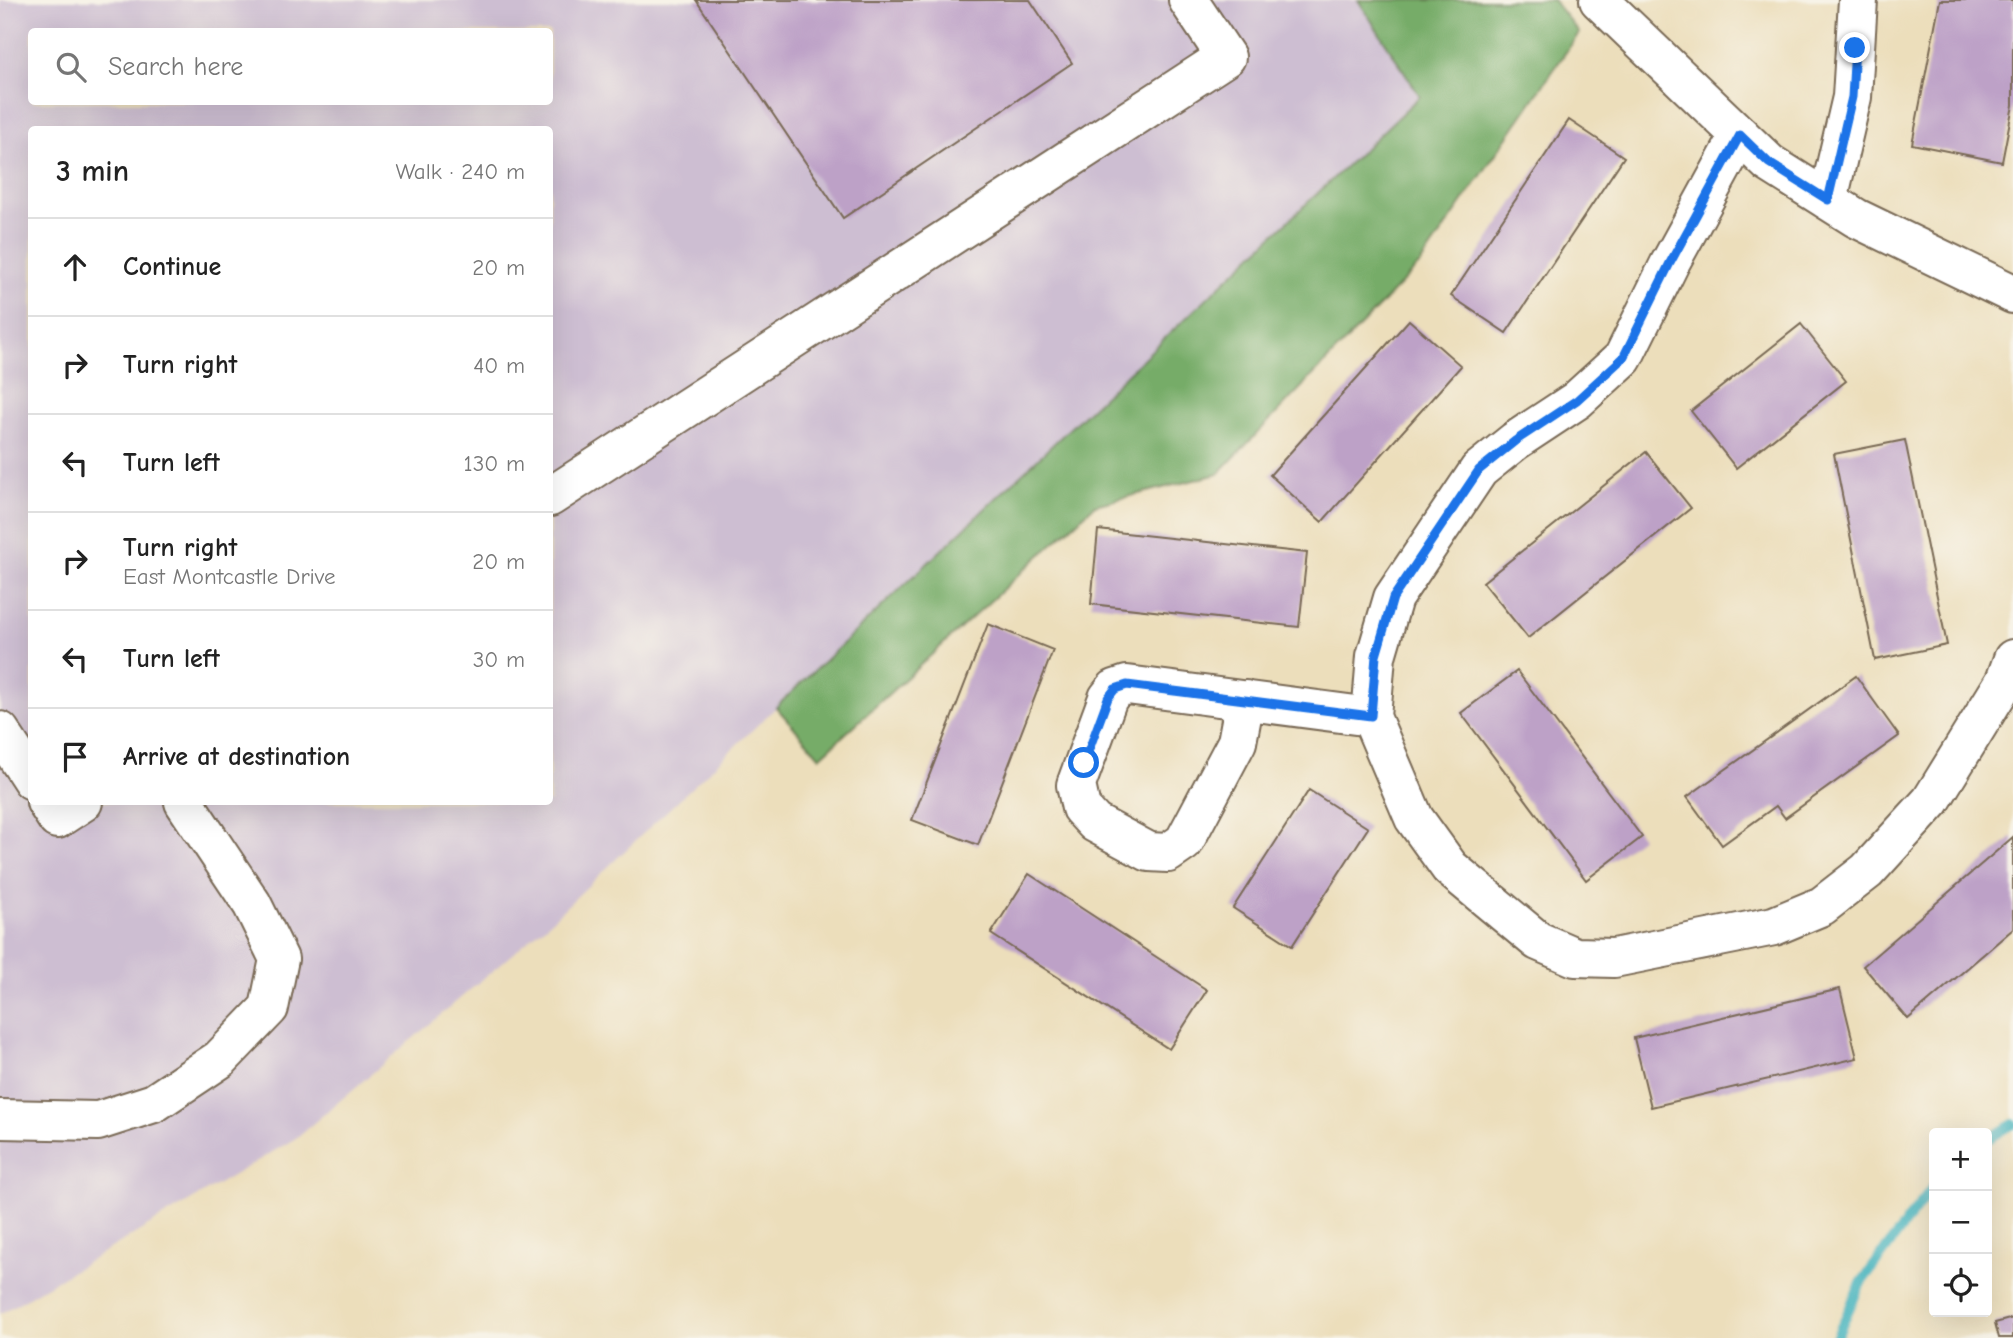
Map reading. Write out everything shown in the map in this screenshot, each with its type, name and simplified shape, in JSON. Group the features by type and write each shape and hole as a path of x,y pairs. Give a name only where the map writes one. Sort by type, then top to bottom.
{"street":[{"path":"553,495 1226,57 1188,0"},
{"path":"1599,0 1769,163 1856,218 2013,294"},
{"path":"1828,200 1852,97 1858,0"},
{"path":"1740,135 1670,263 1623,358 1577,400 1515,441 1479,470 1393,598 1376,656 1371,716 1414,818 1450,868 1538,941 1575,957 1615,958 1774,926 1822,906 1867,871 1931,801 2005,681 2013,659"},
{"path":"1245,700 1237,742 1184,842 1168,853 1149,852 1095,823 1081,808 1076,785 1108,698 1115,689 1127,685 1371,716"},
{"path":"0,732 28,774"},
{"path":"48,805 57,819 78,805"},
{"path":"0,1119 98,1121 155,1103 220,1059 269,1008 279,958 252,904 186,805"}],"shaded area":[{"path":"0,0 1358,0 1420,96 551,921 296,1138 0,1314"}],"green space":[{"path":"1358,0 1553,0 1579,33 1420,264 1218,474 1095,505 820,757 776,707 1420,96"}],"building":[{"path":"696,0 1030,0 1072,63 843,218"},
{"path":"1940,0 2013,0 2013,105 2002,162 1912,144"},
{"path":"1569,120 1624,157 1506,333 1451,296"},
{"path":"1409,320 1461,366 1322,522 1270,475"},
{"path":"1801,324 1846,381 1736,468 1691,411"},
{"path":"1905,440 1947,645 1875,660 1834,454"},
{"path":"1646,452 1691,508 1528,638 1483,582"},
{"path":"1098,530 1307,553 1299,627 1091,604"},
{"path":"988,624 1053,650 978,845 912,820"},
{"path":"1517,671 1642,837 1586,880 1461,713"},
{"path":"1856,676 1899,736 1785,818 1776,806 1722,845 1687,797"},
{"path":"1309,790 1368,828 1292,946 1233,908"},
{"path":"2013,837 2013,929 1908,1019 1863,966"},
{"path":"1029,874 1207,990 1169,1049 991,934"},
{"path":"1840,989 1857,1058 1651,1107 1634,1038"},
{"path":"2013,1318 2013,1338 1999,1338 1995,1323"}],"waterway":[{"path":"1992,1137 2013,1124"},
{"path":"1836,1338 1861,1283 1930,1191"}],"route":[{"path":"1084,763 1108,698 1115,689 1127,685 1371,716 1376,656 1393,598 1479,470 1515,441 1577,400 1623,358 1670,263 1740,135 1769,163 1828,200 1852,97 1855,48"}]}
